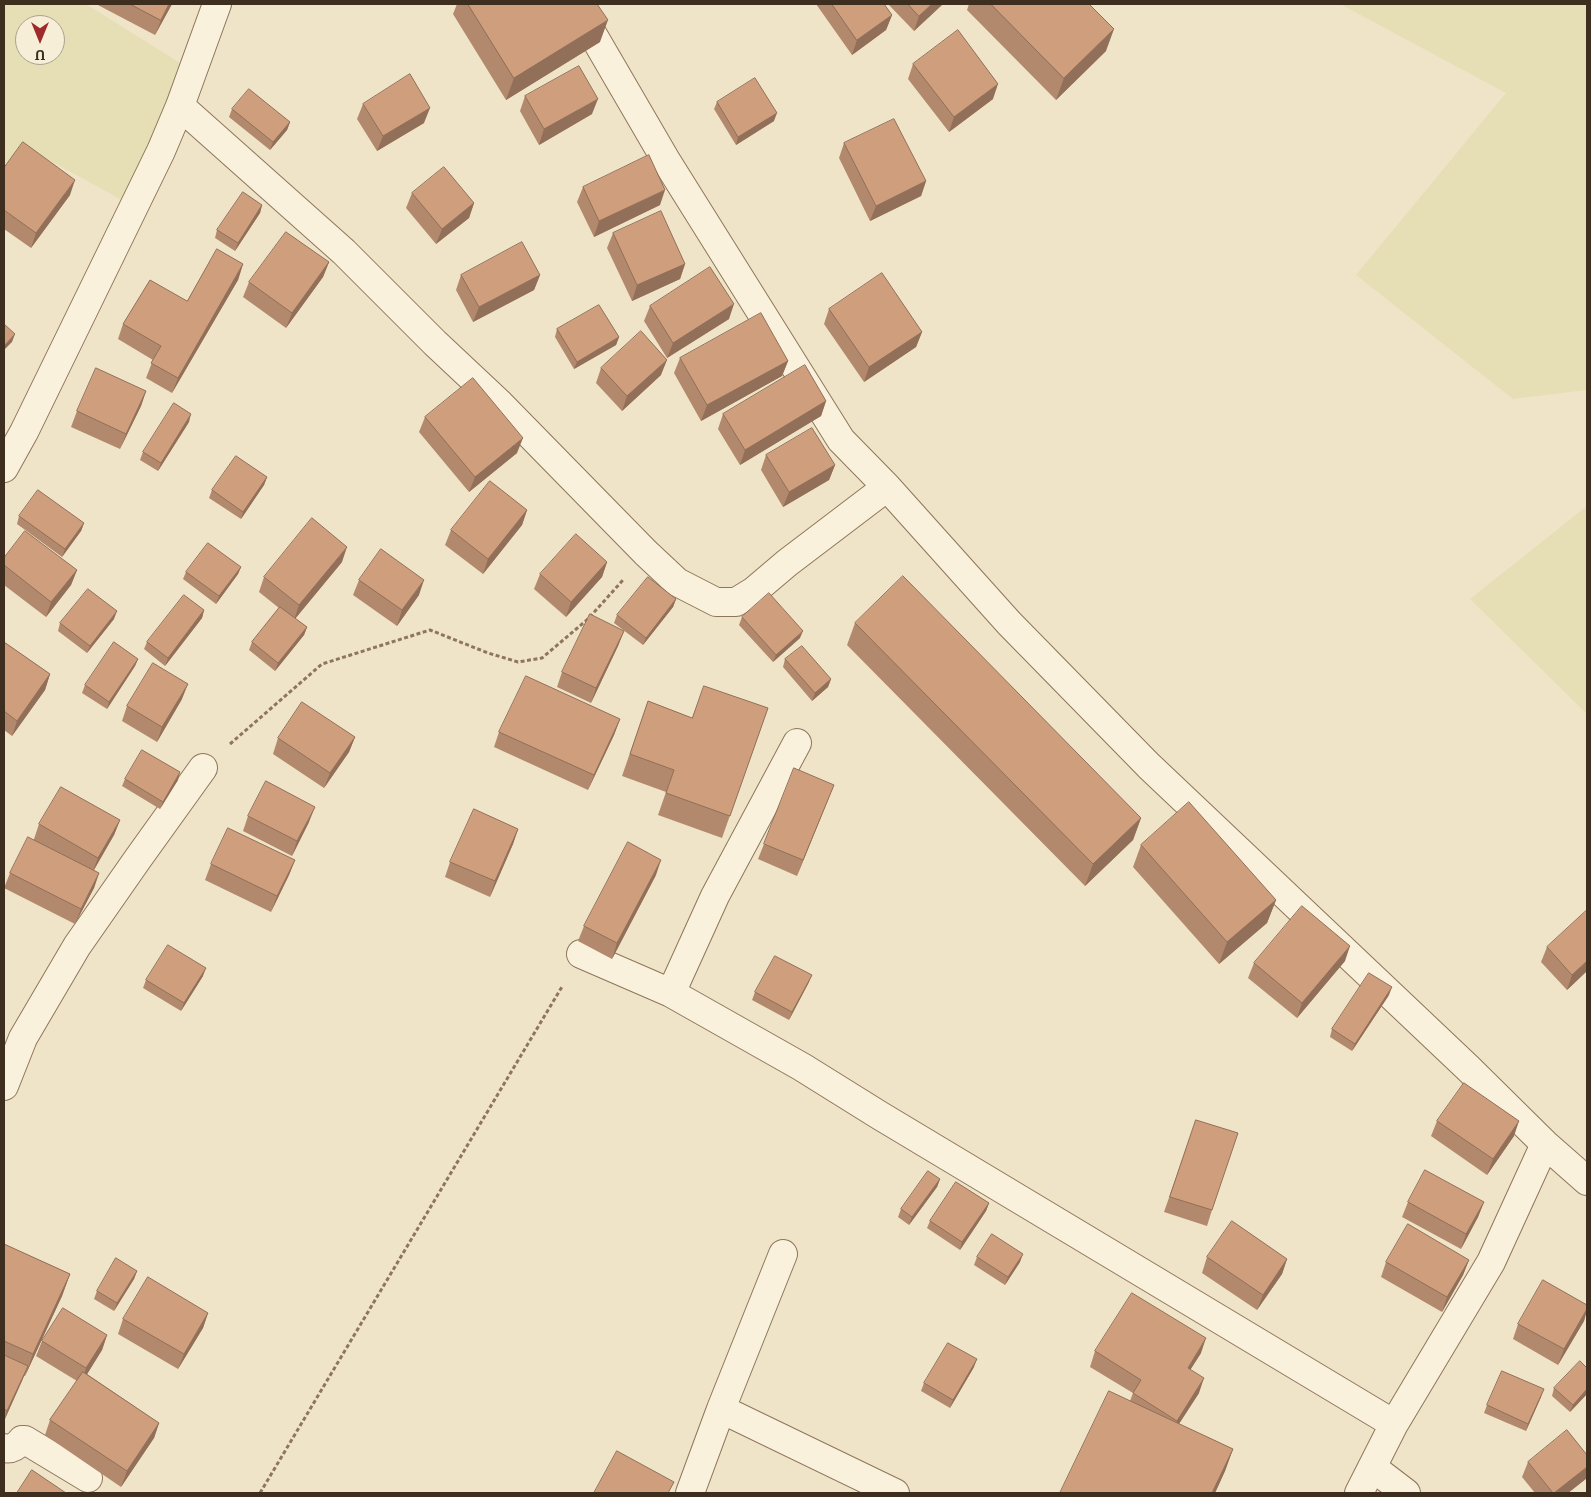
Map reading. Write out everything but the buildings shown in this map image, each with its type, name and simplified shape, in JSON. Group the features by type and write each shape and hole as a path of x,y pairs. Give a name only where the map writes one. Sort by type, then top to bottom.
{"street":[{"path":"4,468 24,432 161,152 217,4"},
{"path":"575,4 667,162 841,440 887,487 1009,623 1149,766 1468,1068 1545,1144 1587,1181"},
{"path":"180,106 344,252 435,343 500,404 646,553 677,582 716,602 736,602 754,591 887,487"},
{"path":"671,993 715,896 797,743"},
{"path":"4,1086 23,1038 77,946 203,768"},
{"path":"581,954 671,993 802,1067 1394,1424"},
{"path":"1359,1493 1394,1424 1491,1262 1545,1144"},
{"path":"690,1493 721,1409 783,1254"},
{"path":"721,1409 894,1493"},
{"path":"4,1448 14,1448 22,1440 25,1440 88,1478"},
{"path":"1372,1467 1406,1493"}],"path":[{"path":"203,768 322,664 340,658 430,630 488,654 518,662 542,658 588,619 646,553"},
{"path":"260,1493 581,954"}],"shaded area":[{"path":"4,4 86,4 188,68 133,206 34,152 4,194"},
{"path":"1340,4 1587,4 1587,390 1513,399 1356,275 1506,93"},
{"path":"1587,506 1587,714 1470,599"}]}
